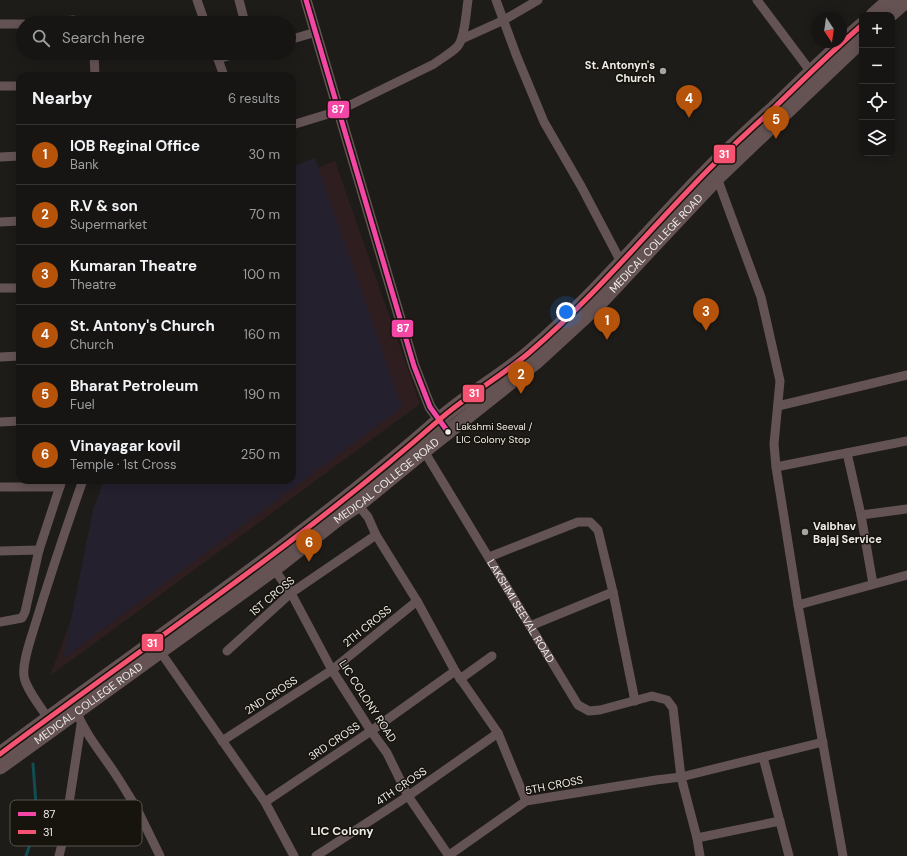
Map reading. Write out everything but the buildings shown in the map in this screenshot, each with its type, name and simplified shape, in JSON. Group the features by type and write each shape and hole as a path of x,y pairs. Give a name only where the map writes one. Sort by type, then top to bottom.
{"main road":[{"path":"876,12 890,0"},
{"path":"893,12 907,0"},
{"name":"MEDICAL COLLEGE ROAD","path":"0,754 48,718 156,646 270,564 358,505 448,432 532,358 598,305 714,173 811,72 859,28"},
{"name":"MEDICAL COLLEGE ROAD","path":"270,564 439,420 532,358 621,262 714,173 859,43"},
{"name":"MEDICAL COLLEGE ROAD","path":"0,767 79,718 156,646"}],"street":[{"path":"197,0 203,16"},
{"path":"239,0 242,16"},
{"path":"306,0 414,366 430,407 448,432"},
{"path":"296,124 338,112 434,64 458,46 462,40 468,0"},
{"path":"496,0 517,58 544,122 581,186 621,262"},
{"path":"462,40 504,20 538,0"},
{"path":"757,0 811,72"},
{"path":"0,24 16,24"},
{"path":"296,38 316,32"},
{"path":"94,60 95,72"},
{"path":"218,60 223,72"},
{"path":"0,86 16,86"},
{"path":"0,157 16,156"},
{"path":"714,173 760,297 780,381 774,444 776,467 798,605 843,856"},
{"path":"0,222 16,221"},
{"path":"0,288 16,288"},
{"path":"0,357 16,356"},
{"path":"778,406 907,375"},
{"path":"0,422 16,421"},
{"path":"776,467 907,441"},
{"name":"LAKSHMI SEEVAL ROAD","path":"424,451 578,705 589,711 600,710 652,696 667,700 673,708 681,777"},
{"path":"847,453 861,515 873,584"},
{"path":"0,487 61,484 39,550 26,612 22,618 0,622"},
{"path":"48,718 33,697 24,676 25,664 28,647 49,579 82,484"},
{"path":"358,505 368,517 376,535 417,601 457,675 498,733 526,801"},
{"path":"861,515 907,509"},
{"path":"488,557 578,522 590,522 598,530 613,592 635,701"},
{"name":"1ST CROSS","path":"227,651 292,593 376,535"},
{"path":"0,552 39,550"},
{"name":"LIC COLONY ROAD","path":"270,564 292,593 332,670 387,754 408,796 449,856"},
{"path":"798,605 907,575"},
{"path":"530,626 613,592"},
{"name":"2TH CROSS","path":"332,670 417,601"},
{"path":"156,646 265,802 294,856"},
{"name":"3RD CROSS","path":"265,802 457,675 492,656"},
{"name":"2ND CROSS","path":"222,741 332,670"},
{"path":"79,718 95,746 112,768 132,800"},
{"path":"69,800 79,718"},
{"name":"4TH CROSS","path":"316,856 408,796 498,733"},
{"name":"5TH CROSS","path":"449,856 526,801 681,777 823,742"},
{"path":"763,757 789,856"},
{"path":"681,777 697,838 700,856"},
{"path":"142,819 160,856"},
{"path":"697,838 780,821"},
{"path":"59,856 62,846"}],"shaded area":[{"path":"315,158 402,407 63,659 93,510 103,484 296,484 296,165"},
{"path":"335,161 420,404 50,676 122,484 296,484 296,176"}],"waterway":[{"path":"33,764 36,800"},
{"path":"26,856 29,846"}],"transit line":[{"name":"87","path":"306,0 414,366 430,407 448,432"},
{"name":"31","path":"0,754 223,592 387,465 450,411 530,352 554,331 599,286 717,161 859,28"}],"place":[{"name":"St. Antonyn's Church","path":"663,71"},
{"name":"St. Antony's Church","path":"689,118"},
{"name":"Bharat Petroleum","path":"776,139"},
{"name":"Kumaran Theatre","path":"706,331"},
{"name":"IOB Reginal Office","path":"607,340"},
{"name":"R.V & son","path":"521,394"},
{"name":"Lakshmi Seeval / LIC Colony Stop","path":"448,432"},
{"name":"Vaibhav Bajaj Service","path":"805,532"},
{"name":"Vinayagar kovil","path":"309,562"}],"district":[{"name":"LIC Colony","path":"342,831"}]}
